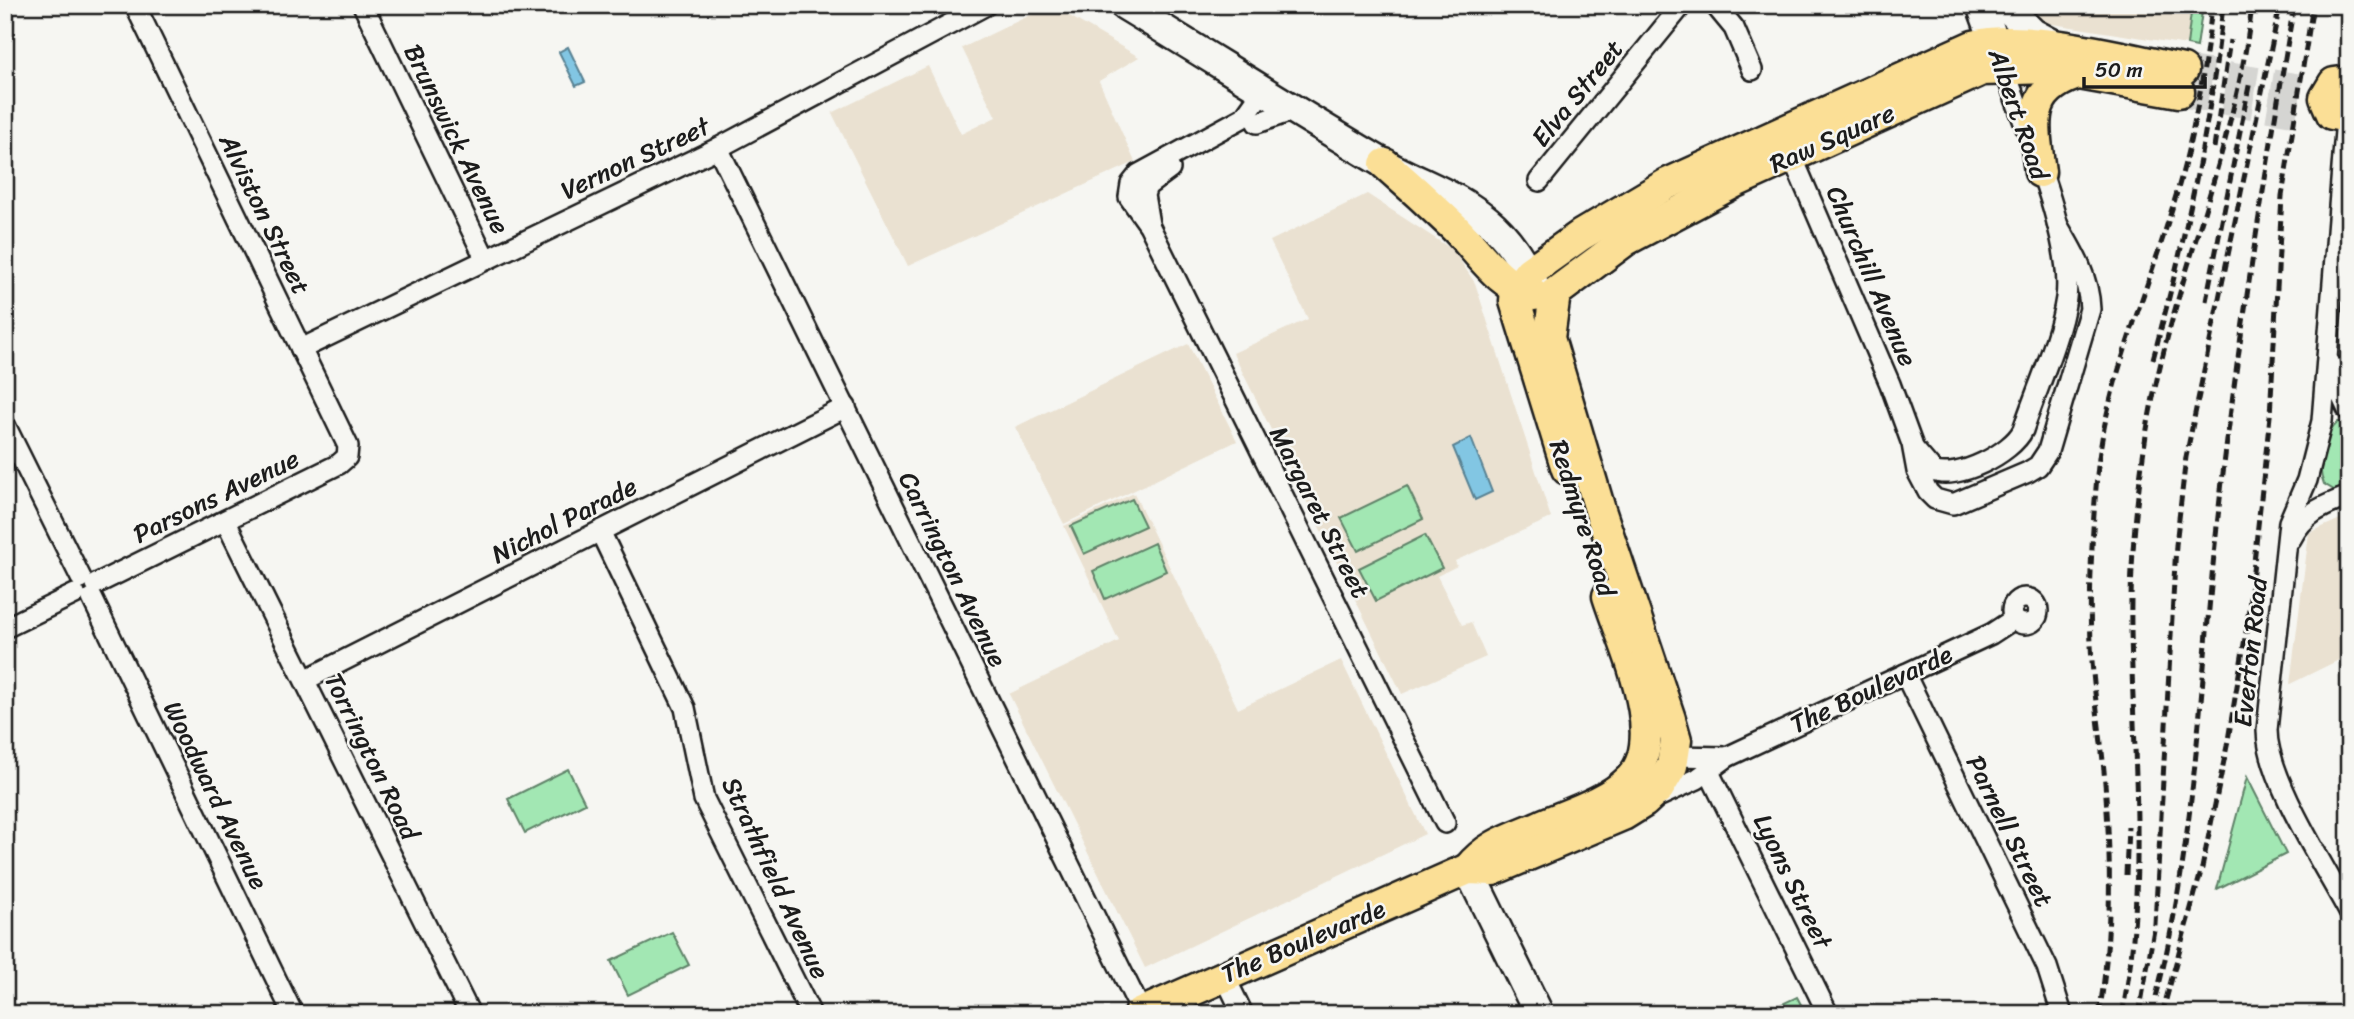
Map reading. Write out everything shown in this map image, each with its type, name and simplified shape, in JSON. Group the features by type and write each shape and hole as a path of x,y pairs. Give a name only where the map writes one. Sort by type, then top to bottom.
{"main road":[{"path":"1124,5 1385,164 1525,289"},
{"name":"Albert Road","path":"1981,5 2004,68"},
{"path":"2004,5 2033,33 2062,48"},
{"name":"Raw Square","path":"1525,289 1581,235 1667,184 1786,143 1974,73 2004,68 2039,67 2181,81 2062,48 1993,41 1966,48 1786,143"},
{"path":"2040,172 2036,139 2040,98 2052,84 2081,73"},
{"name":"Redmyre Road","path":"1525,289 1549,338 1600,510 1670,719 1676,740 1674,756"},
{"name":"Redmyre Road","path":"1525,289 1646,716 1647,744 1639,769"},
{"path":"1600,800 1623,794 1656,760 1674,756"},
{"name":"The Boulevarde","path":"1141,1013 1468,869 1493,870 1623,815 1644,802 1659,788 1674,756"},
{"name":"The Boulevarde","path":"1468,869 1483,850 1600,800 1629,780 1639,769"},
{"path":"1468,869 1539,1014"}],"street":[{"name":"Alviston Street","path":"135,5 348,446"},
{"name":"Brunswick Avenue","path":"363,5 485,258"},
{"name":"Vernon Street","path":"301,349 718,148 986,5"},
{"name":"Elva Street","path":"1539,181 1682,5"},
{"path":"1715,5 1734,28 1752,69"},
{"name":"Albert Road","path":"2004,68 2057,224 2067,271 2066,300 2018,439"},
{"name":"Margaret Street","path":"1149,225 1144,195 1151,181 1257,122 1279,98"},
{"name":"Margaret Street","path":"1279,98 1155,163 1135,178 1129,190 1129,197 1149,225 1445,823"},
{"path":"2322,421 2331,413 2348,410 2332,373 2329,338 2330,103"},
{"name":"Churchill Avenue","path":"1786,143 1890,384 1912,444"},
{"name":"Carrington Avenue","path":"718,148 1141,1013"},
{"name":"Albert Road","path":"2048,451 2090,309 2090,294 2081,266 2057,224"},
{"name":"Everton Road","path":"2329,338 2322,421 2307,480 2289,522 2267,744 2278,778 2349,912"},
{"name":"Nichol Parade","path":"304,680 846,407"},
{"name":"Woodward Avenue","path":"5,425 293,1014"},
{"path":"2018,439 2048,451 2038,466 2028,472 1953,505 1935,499 1928,492 1917,471 1912,444 1933,471 1952,474 2004,452 2018,439"},
{"name":"Parsons Avenue","path":"5,628 226,522 339,464 347,457 348,446"},
{"path":"2307,480 2318,496 2339,498"},
{"path":"2287,546 2300,523 2339,498"},
{"name":"Torrington Road","path":"226,522 470,1014"},
{"name":"Strathfield Avenue","path":"600,531 685,708 704,799 811,1014"},
{"name":"The Boulevarde","path":"1644,802 1709,772 1727,757 1991,634 2014,619"},
{"name":"Parnell Street","path":"1905,674 2047,967 2063,1014"},
{"name":"The Boulevarde","path":"1674,756 1727,757"},
{"name":"Lyons Street","path":"1709,772 1828,1014"},
{"path":"1224,975 1243,1014"}],"shaded area":[{"path":"1051,5 1139,57 1099,81 1135,162 908,266 832,113 928,66 961,134 996,117 962,48"},
{"path":"2017,5 2192,5 2187,45 2040,22"},
{"path":"1367,194 1453,250 1475,283 1551,518 1455,561 1457,566 1437,576 1462,625 1471,622 1486,657 1402,694 1233,353 1308,319 1270,241"},
{"path":"1188,344 1237,441 1064,524 1015,427"},
{"path":"1134,493 1238,709 1341,660 1425,834 1145,968 1009,694 1119,641 1064,526"},
{"path":"2349,515 2349,655 2290,684 2309,533"}],"green space":[{"path":"2192,5 2203,5 2197,47 2187,45"},
{"path":"2338,422 2349,422 2349,487 2334,490 2324,484 2321,460 2328,435"},
{"path":"1407,486 1423,519 1358,551 1341,518"},
{"path":"1132,499 1145,526 1084,554 1071,526"},
{"path":"1425,535 1442,568 1376,601 1359,568"},
{"path":"1154,543 1166,571 1105,599 1093,571"},
{"path":"568,769 585,803 525,833 508,799"},
{"path":"2247,777 2286,854 2217,889"},
{"path":"672,932 689,965 628,995 611,961"},
{"path":"1797,997 1806,1014 1761,1014"}],"water":[{"path":"568,47 585,82 576,86 559,52"},
{"path":"1471,438 1492,492 1475,500 1453,447"}],"tunnel":[{"path":"2183,70 2307,90"},
{"path":"2179,92 2306,113"}],"railway":[{"path":"2099,1014 2107,954 2109,862 2091,645 2091,560 2097,476 2101,442 2117,375 2179,187 2206,57 2212,5"},
{"path":"2153,359 2204,140 2223,5"},
{"path":"2122,1014 2130,966 2137,870 2131,607 2140,477 2166,342 2231,119 2252,5"},
{"path":"2139,1014 2155,924 2176,545 2186,457 2280,5"},
{"path":"2156,997 2180,882 2188,825 2216,535 2232,402 2294,5"},
{"path":"2162,1014 2202,868 2227,746 2247,626 2270,416 2282,196 2313,5"},
{"path":"2214,148 2230,40"},
{"path":"2206,301 2250,81"},
{"path":"2126,875 2128,826"}]}
